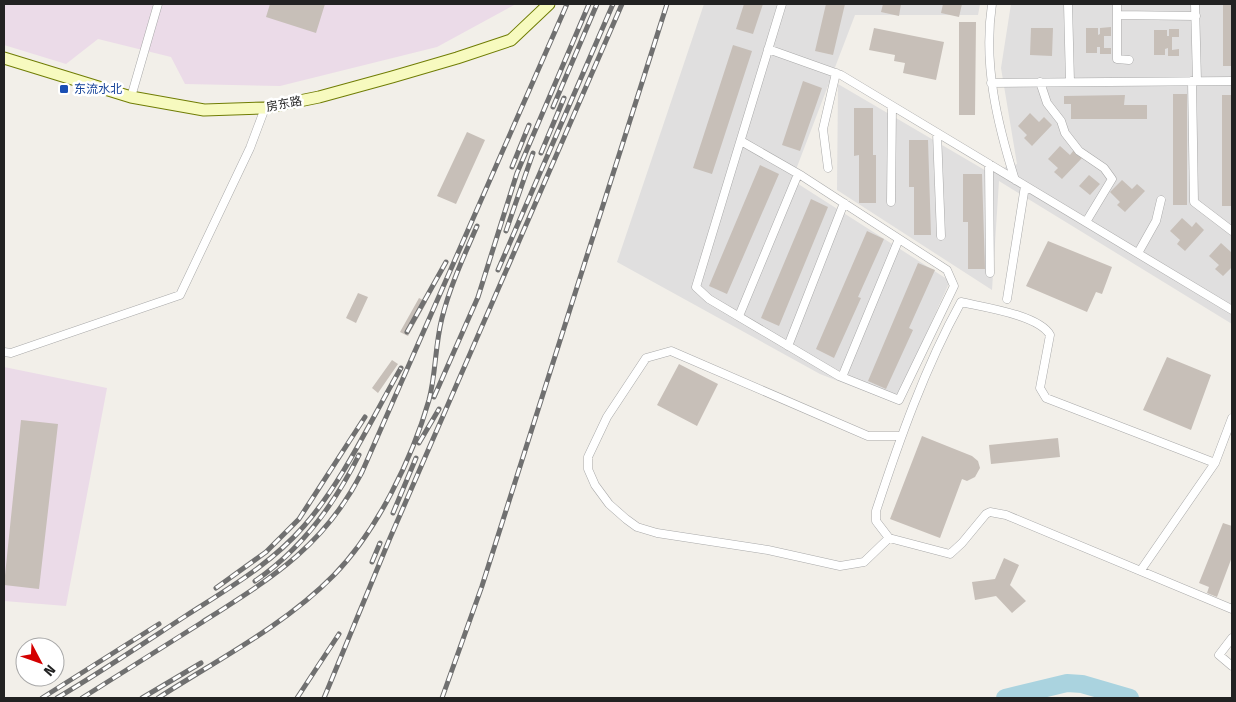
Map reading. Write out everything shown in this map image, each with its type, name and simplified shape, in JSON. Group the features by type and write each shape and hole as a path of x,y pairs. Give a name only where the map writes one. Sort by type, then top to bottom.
{"main road":[{"name":"房东路","path":"4,58 131,97 204,110 265,108 319,97 392,77 511,40 549,4"}],"street":[{"path":"131,97 158,4"},
{"path":"741,141 798,174 947,270 954,286 899,400 842,377 709,298 696,287 782,4"},
{"path":"992,4 989,49 991,83 1003,141 1015,180"},
{"path":"1068,4 1070,82"},
{"path":"1117,4 1117,60 1130,60"},
{"path":"1195,4 1194,202 1232,231"},
{"path":"1117,15 1196,16"},
{"path":"768,48 836,74 990,164 1232,310"},
{"path":"828,168 823,129 836,74"},
{"path":"991,83 1232,81"},
{"path":"1040,82 1047,103 1061,121 1065,133 1079,151 1104,168 1112,178 1086,222"},
{"path":"891,202 892,106"},
{"path":"4,352 11,352 180,296 250,148 265,108"},
{"path":"937,133 941,236"},
{"path":"990,164 990,274"},
{"path":"739,316 798,174"},
{"path":"1007,299 1025,186"},
{"path":"1138,253 1156,221 1161,200"},
{"path":"788,346 844,204"},
{"path":"842,377 899,239"},
{"path":"1215,463 1046,398 1040,388 1050,335 1047,330 1026,318 961,302 946,330 901,436 876,511 876,521 888,538 953,553 990,512 1006,516 1141,570 1232,609"},
{"path":"888,538 864,562 840,566 768,550 657,533 637,527 609,504 595,485 588,469 588,457 607,417 646,358 671,351 868,436 901,436"},
{"path":"1141,570 1215,463 1232,418"},
{"path":"1232,638 1219,655 1232,666"}],"shaded area":[{"path":"4,4 516,4 437,47 280,86 185,84 171,57 98,39 66,64 4,45"},
{"path":"704,4 980,4 978,15 855,15 792,180 950,281 895,403 820,374 617,262"},
{"path":"1011,4 1232,4 1232,324 999,181 992,290 837,190 838,84 988,172 1017,164 1001,68"},
{"path":"4,367 107,388 66,606 4,601"}],"building":[{"path":"270,4 325,4 316,33 266,17"},
{"path":"744,4 763,4 753,34 736,29"},
{"path":"826,4 845,4 833,55 815,51"},
{"path":"883,4 901,4 899,16 881,12"},
{"path":"943,4 962,4 959,17 941,13"},
{"path":"1223,4 1232,4 1232,66 1223,66"},
{"path":"959,22 976,22 975,115 959,115"},
{"path":"1111,27 1111,36 1104,36 1104,48 1111,48 1111,54 1100,54 1100,47 1097,47 1097,53 1086,53 1086,28 1098,28 1098,35 1100,34 1100,28"},
{"path":"874,28 944,42 936,80 903,73 905,63 894,61 895,55 869,50"},
{"path":"1031,28 1053,28 1052,56 1030,55"},
{"path":"1169,29 1179,29 1179,37 1172,37 1172,50 1179,49 1179,56 1168,56 1168,48 1165,49 1165,55 1154,55 1154,30 1167,30 1167,36 1169,36"},
{"path":"733,45 752,51 712,174 693,168"},
{"path":"803,81 822,88 800,151 782,145"},
{"path":"1173,94 1187,94 1187,205 1173,205"},
{"path":"1125,95 1124,105 1147,105 1147,119 1071,119 1071,104 1064,104 1064,96"},
{"path":"1222,95 1232,95 1232,206 1222,206"},
{"path":"854,108 873,108 873,155 876,155 876,203 859,203 859,155 854,156"},
{"path":"1030,113 1039,122 1044,117 1052,125 1032,146 1024,138 1027,135 1018,126"},
{"path":"467,132 485,140 456,204 437,196"},
{"path":"909,140 928,140 931,235 914,235 914,187 909,187"},
{"path":"1060,146 1070,155 1074,150 1082,158 1062,179 1054,172 1058,168 1048,159"},
{"path":"760,165 779,174 727,294 709,286"},
{"path":"963,174 982,174 985,269 968,269 968,222 963,222"},
{"path":"1089,175 1100,184 1090,195 1079,186"},
{"path":"1122,180 1132,189 1137,184 1145,191 1125,212 1117,205 1120,202 1110,192"},
{"path":"811,199 828,207 779,326 761,318"},
{"path":"1182,218 1192,227 1196,222 1204,230 1185,251 1177,244 1180,240 1170,231"},
{"path":"867,231 884,239 858,297 861,298 834,358 816,349"},
{"path":"1048,241 1112,267 1102,294 1096,292 1087,312 1026,286"},
{"path":"1221,243 1232,251 1232,267 1223,276 1215,269 1219,265 1209,256"},
{"path":"918,263 935,270 909,328 913,330 886,389 868,381"},
{"path":"358,293 368,297 356,323 346,318"},
{"path":"419,298 427,302 408,336 400,332"},
{"path":"1167,357 1211,375 1191,430 1143,410"},
{"path":"392,360 398,364 378,393 372,388"},
{"path":"679,364 718,384 697,426 657,405"},
{"path":"21,420 58,424 39,589 4,585"},
{"path":"922,436 972,456 978,461 980,468 975,477 967,481 962,479 940,538 890,519"},
{"path":"1058,438 1060,457 991,464 989,445"},
{"path":"1223,523 1232,526 1232,557 1217,597 1207,593 1209,587 1199,583"},
{"path":"1004,558 1019,565 1010,585 1026,601 1012,613 996,596 975,600 972,582 995,579"}],"waterway":[{"path":"1005,698 1067,683 1082,684 1130,698"}],"railway":[{"path":"82,698 272,576 313,541 331,521 362,472 567,4"},
{"path":"434,397 478,297 517,173 589,4"},
{"path":"553,107 597,4"},
{"path":"498,270 613,4"},
{"path":"324,698 390,538 622,4"},
{"path":"442,698 482,586 667,4"},
{"path":"541,153 564,98"},
{"path":"512,167 529,125"},
{"path":"506,231 533,153"},
{"path":"158,698 249,641 294,610 334,575 365,537 403,470 422,423 431,390 438,338 445,306 477,226"},
{"path":"407,332 446,262"},
{"path":"57,698 234,585 264,564 291,540 332,489 356,450 401,368"},
{"path":"419,443 439,409"},
{"path":"216,588 266,552 299,519 365,417"},
{"path":"255,581 288,555 315,525 339,491 359,455"},
{"path":"393,513 416,458"},
{"path":"372,562 380,543"},
{"path":"42,698 159,624"},
{"path":"297,698 339,634"},
{"path":"142,698 201,663"}],"place":[{"name":"东流水北","path":"64,89"}]}
